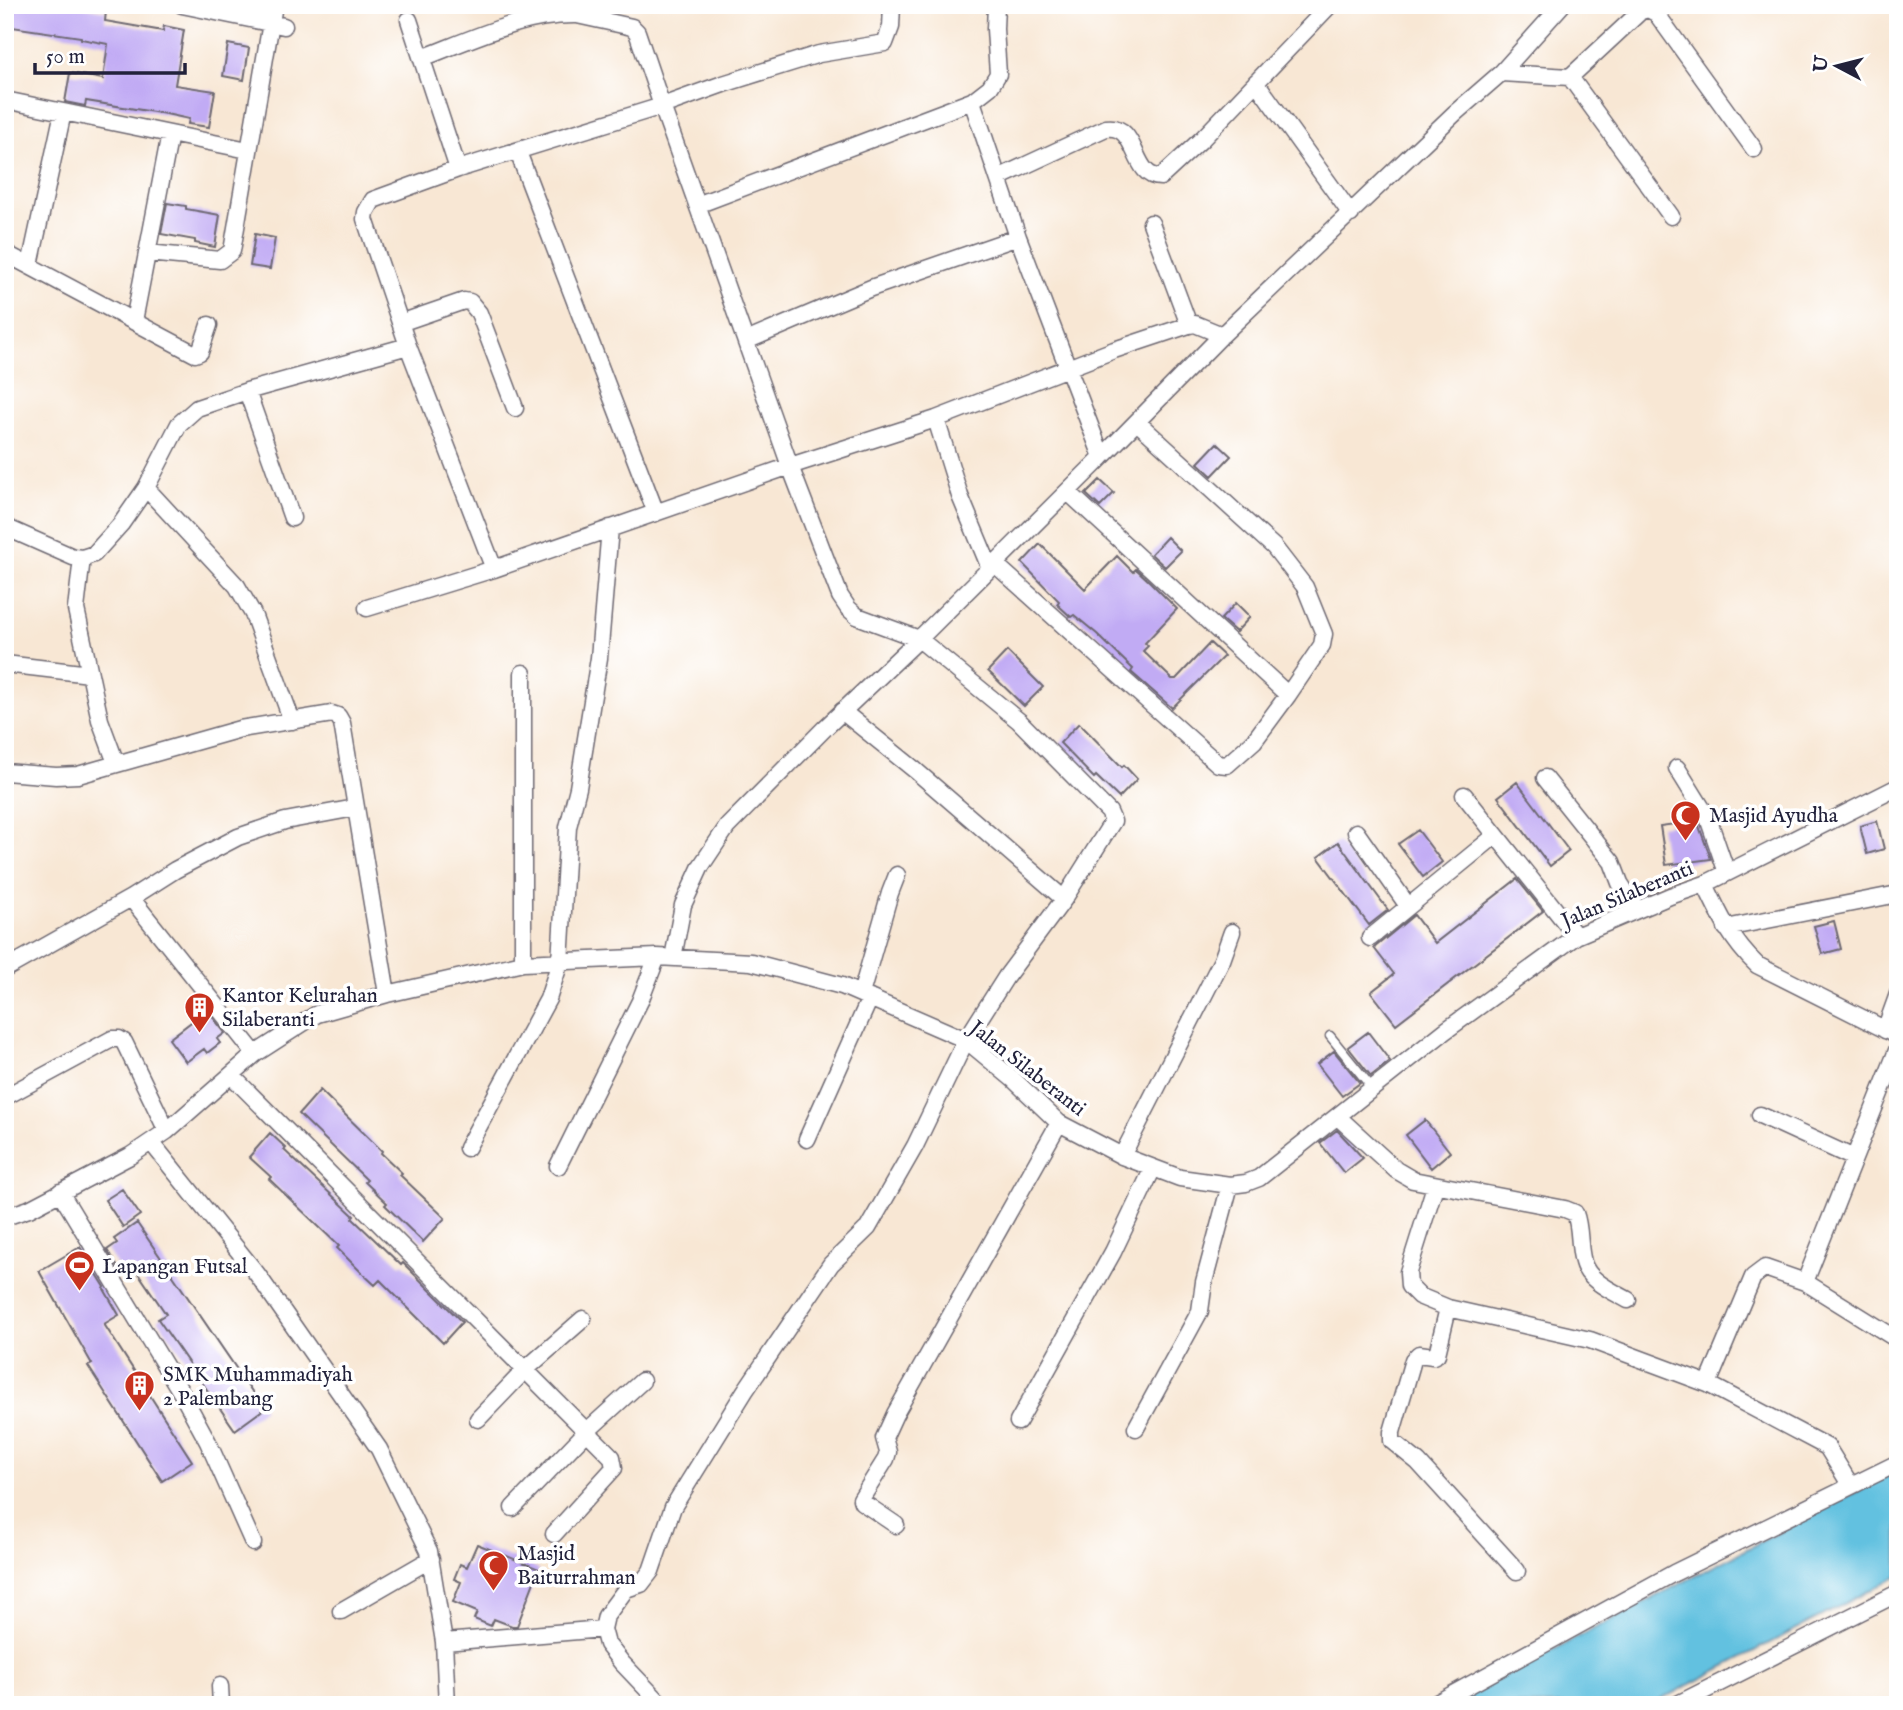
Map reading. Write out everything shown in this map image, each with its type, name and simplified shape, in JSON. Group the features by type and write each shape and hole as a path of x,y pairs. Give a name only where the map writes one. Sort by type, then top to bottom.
{"street":[{"path":"182,5 277,25"},
{"path":"147,253 220,260 232,251 248,150 277,25 274,5"},
{"path":"494,569 408,345 365,219 373,200 380,195 662,106 723,83 819,54 885,43 891,27 892,5"},
{"path":"697,205 972,101 990,87 998,74 996,5"},
{"path":"998,177 1106,128 1115,127 1124,131 1147,173 1161,177 1202,139 1330,5"},
{"path":"674,958 683,905 701,866 727,827 842,711 1068,492 1222,335 1455,113 1501,73 1562,5"},
{"path":"1501,73 1570,77 1641,11 1648,9 1656,13 1754,149"},
{"path":"422,58 514,23 577,10 632,27 790,466 840,596 857,616 919,639 1018,721 1109,812 1113,821 1064,899 1006,977 966,1040 915,1146 868,1228 831,1264 745,1391 673,1507 651,1572 641,1584 626,1589 606,1616 603,1629 607,1644 663,1705"},
{"path":"409,20 458,169"},
{"path":"1570,77 1671,216"},
{"path":"1256,82 1351,214"},
{"path":"5,100 248,150"},
{"path":"972,101 1018,237 1102,457"},
{"path":"30,265 63,112"},
{"path":"134,321 170,134"},
{"path":"518,152 656,513"},
{"path":"1151,223 1189,325"},
{"path":"746,341 871,288 1018,237"},
{"path":"5,253 195,354 200,352 209,325"},
{"path":"400,323 464,301 470,302 479,313 515,408"},
{"path":"368,608 494,569 790,466 936,419 1067,367 1189,325 1195,324 1222,335"},
{"path":"5,527 73,557 82,558 93,554 112,534 146,488 179,424 197,408 408,345"},
{"path":"247,391 292,518"},
{"path":"936,419 960,496 993,566 1218,764 1227,765 1254,741 1289,695 1322,645 1324,634 1305,587 1274,547 1137,422"},
{"path":"146,488 237,586 253,614 292,721"},
{"path":"1068,492 1289,695"},
{"path":"467,1148 548,999 561,962 568,827 578,788 600,658 610,528"},
{"path":"82,558 76,609 100,720 116,763"},
{"path":"5,664 90,674"},
{"path":"523,673 523,963"},
{"path":"842,711 915,770 1064,899"},
{"path":"5,772 78,775 240,729 332,713 338,716 342,723 387,994"},
{"path":"1677,768 1708,818 1727,873"},
{"path":"1545,778 1612,862 1620,883 1637,910"},
{"name":"Jalan Silaberanti","path":"5,1217 29,1209 130,1156 167,1131 256,1054 317,1014 387,994 523,963 657,957 751,962 842,986 966,1040 1013,1079 1059,1123 1122,1156 1180,1178 1230,1185 1246,1183 1259,1178 1445,1031 1576,936 1705,884 1898,787"},
{"path":"1464,795 1576,936"},
{"path":"5,969 131,898 143,888 238,837 285,821 355,808"},
{"path":"1356,832 1408,906"},
{"path":"1370,938 1496,835"},
{"path":"807,1139 866,996 890,893 897,875"},
{"path":"1705,884 1726,928 1738,947 1756,965 1891,1033 1898,994"},
{"path":"1726,928 1898,894"},
{"path":"131,898 256,1054"},
{"path":"1122,1156 1222,960 1232,932"},
{"path":"558,1167 640,1001 657,957"},
{"path":"5,1097 112,1039 119,1039 124,1042 167,1131"},
{"path":"1805,1282 1898,1048"},
{"path":"233,1076 612,1457 614,1468 554,1534"},
{"path":"1760,1115 1854,1158"},
{"path":"1338,1117 1395,1170 1413,1180 1574,1213 1579,1224 1583,1262 1588,1273 1628,1300"},
{"path":"896,1525 861,1499 886,1459 888,1452 884,1438 1059,1123"},
{"path":"151,1142 257,1274 379,1449 429,1551 444,1642 447,1705"},
{"path":"1018,1422 1113,1252 1153,1168"},
{"path":"1136,1429 1200,1311 1204,1282 1230,1185"},
{"path":"1435,1185 1408,1272 1409,1286 1419,1296 1448,1308 1590,1340 1708,1384 1827,1447 1851,1486"},
{"path":"60,1192 181,1392 208,1442 253,1543"},
{"path":"1708,1384 1753,1277 1765,1268 1805,1282 1898,1340"},
{"path":"1448,1308 1437,1354 1419,1354 1413,1360 1392,1441 1427,1472 1517,1572"},
{"path":"478,1419 526,1369 583,1319"},
{"path":"513,1508 587,1431 642,1381"},
{"path":"1433,1705 1674,1573 1898,1463"},
{"path":"341,1611 430,1559"},
{"path":"1676,1705 1898,1593"},
{"path":"444,1642 603,1629"},
{"path":"220,1686 221,1705"}],"lane":[{"path":"1330,1037 1373,1088"}],"water":[{"path":"1898,1470 1898,1576 1651,1705 1448,1705"}],"building":[{"path":"5,5 74,5 106,11 105,21 163,31 164,26 184,30 175,85 215,91 209,127 188,124 189,119 166,114 86,101 85,106 65,102 70,73 103,79 108,44 81,37 5,26"},
{"path":"228,44 249,48 244,80 223,76"},
{"path":"167,203 220,215 215,247 195,243 195,240 161,234"},
{"path":"255,234 275,238 270,269 250,266"},
{"path":"1217,443 1231,456 1212,476 1198,463"},
{"path":"1100,480 1114,493 1100,507 1086,494"},
{"path":"1167,537 1181,551 1165,567 1151,554"},
{"path":"1040,544 1085,589 1117,556 1133,572 1136,569 1177,609 1145,643 1148,646 1143,651 1172,679 1176,679 1210,643 1224,656 1172,708 1131,672 1133,669 1097,634 1057,604 1059,601 1022,563"},
{"path":"1236,603 1250,617 1236,632 1221,619"},
{"path":"1007,651 1043,687 1024,706 988,671"},
{"path":"1079,723 1137,779 1119,798 1096,776 1094,778 1060,743"},
{"path":"1517,782 1569,851 1550,866 1498,797"},
{"name":"Masjid Ayudha","path":"1697,821 1711,859 1666,865 1660,826"},
{"path":"1877,821 1884,849 1867,854 1860,826"},
{"path":"1418,830 1442,862 1423,877 1398,844"},
{"path":"1338,842 1388,910 1369,925 1318,857"},
{"path":"1517,879 1543,911 1396,1024 1371,992 1394,974 1374,948 1414,915 1435,943"},
{"path":"1834,921 1841,949 1822,954 1814,926"},
{"name":"Kantor Kelurahan Silaberanti","path":"207,1010 225,1033 217,1039 220,1043 207,1053 204,1049 186,1062 169,1039"},
{"path":"1368,1032 1390,1061 1371,1076 1348,1047"},
{"path":"1334,1051 1360,1083 1342,1096 1317,1064"},
{"path":"320,1090 382,1151 402,1173 400,1175 445,1218 423,1242 385,1205 387,1203 365,1182 367,1180 299,1114"},
{"path":"1425,1120 1450,1152 1431,1168 1406,1135"},
{"path":"1337,1130 1363,1158 1344,1173 1320,1143"},
{"path":"270,1133 286,1148 284,1150 354,1216 352,1218 401,1265 403,1263 462,1322 443,1343 380,1280 375,1285 360,1271 337,1248 339,1246 249,1157"},
{"path":"122,1189 140,1215 123,1227 105,1200"},
{"name":"SMK Muhammadiyah 2 Palembang","path":"137,1223 264,1409 235,1430 158,1319 166,1314 134,1267 123,1275 107,1250 117,1243 114,1239"},
{"path":"80,1247 119,1315 104,1324 192,1461 162,1481 88,1366 92,1364 39,1271"},
{"name":"Masjid Baiturrahman","path":"477,1544 539,1569 517,1626 494,1619 491,1626 474,1619 477,1612 453,1602 461,1582 454,1579 460,1564 467,1567"}],"place":[{"name":"Masjid Ayudha","path":"1686,842"},
{"name":"Kantor Kelurahan Silaberanti","path":"199,1034"},
{"name":"Lapangan Futsal","path":"79,1293"},
{"name":"SMK Muhammadiyah 2 Palembang","path":"140,1413"},
{"name":"Masjid Baiturrahman","path":"494,1592"}]}
